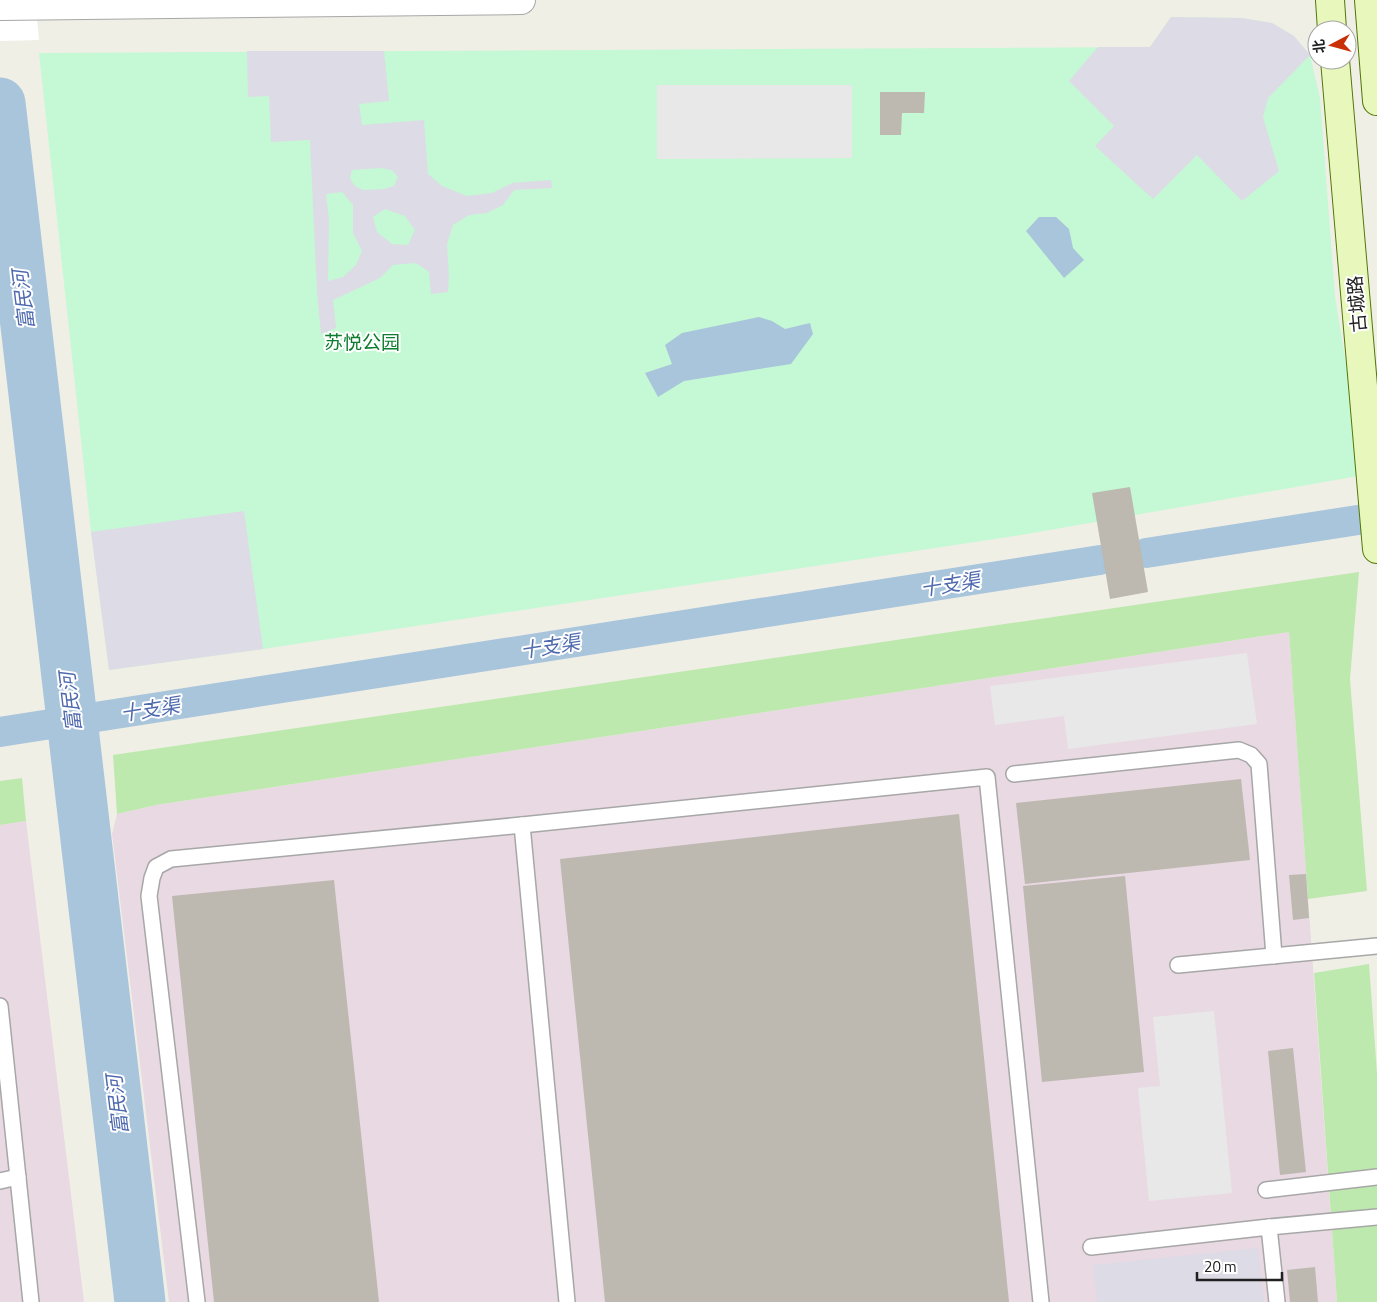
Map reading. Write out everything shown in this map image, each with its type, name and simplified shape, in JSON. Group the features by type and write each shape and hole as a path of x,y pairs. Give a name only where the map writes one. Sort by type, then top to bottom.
{"main road":[{"path":"1330,0 1331,20"},
{"path":"1369,0 1377,101"},
{"name":"古城路","path":"1336,70 1376,540"}],"street":[{"path":"10,5 521,0"}],"lane":[{"path":"1014,774 1239,750 1251,755 1259,764 1274,956"},
{"path":"198,1302 149,896 156,867 171,859 522,825 986,776 1041,1302"},
{"path":"522,825 567,1302"},
{"path":"1178,965 1377,946"},
{"path":"0,1006 2,1042 31,1302"},
{"path":"0,1181 18,1177"},
{"path":"1266,1190 1377,1177"},
{"path":"1091,1247 1377,1217"},
{"path":"1268,1227 1276,1302"}],"shaded area":[{"path":"1171,17 1242,18 1272,23 1294,36 1307,51 1307,58 1268,98 1263,117 1279,171 1242,201 1197,155 1153,199 1095,146 1114,126 1069,81 1098,47 1150,47"},
{"path":"247,51 384,51 389,101 359,104 362,125 424,120 428,174 442,186 467,196 492,193 512,183 551,180 552,188 514,190 503,205 487,213 469,215 453,225 447,244 448,292 431,294 429,272 416,263 393,265 380,278 333,300 336,328 321,334 317,293 310,140 271,142 269,96 248,97","holes":["380,168 392,170 398,177 394,186 384,189 363,190 355,186 350,179 352,170","342,192 353,205 353,233 362,251 356,265 343,277 328,281 329,220 326,194","385,209 405,216 415,230 408,245 392,244 377,232 373,217"]},
{"path":"657,85 852,85 852,158 657,159"},
{"path":"244,511 263,649 109,670 91,532"},
{"path":"1289,632 1337,1302 169,1302 112,834 117,814 156,805"},
{"path":"1247,653 1257,724 1068,749 1064,716 995,725 990,686"},
{"path":"26,821 84,1302 0,1302 0,825"},
{"path":"1214,1011 1232,1193 1149,1201 1138,1088 1160,1086 1153,1017"},
{"path":"1258,1248 1264,1302 1097,1302 1093,1265"}],"green space":[{"name":"苏悦公园","path":"1171,17 1242,18 1272,23 1294,36 1307,51 1307,70 1313,70 1320,98 1335,296 1364,475 1021,535 263,649 109,670 91,532 39,53 1150,47"},
{"path":"1359,572 1350,679 1367,891 1308,899 1289,632 156,805 117,814 113,755"},
{"path":"22,778 26,821 0,825 0,781"},
{"path":"1369,964 1377,1073 1377,1302 1337,1302 1314,973"}],"water":[{"path":"1039,217 1056,217 1069,229 1073,248 1084,260 1064,278 1026,231"},
{"path":"759,317 772,321 785,329 810,323 813,334 791,364 684,381 658,397 645,373 672,364 665,345 682,333"}],"pier":[{"path":"0,0 35,0 39,40 0,41"}],"building":[{"path":"880,92 925,92 924,113 902,113 901,135 880,135"},
{"path":"1130,487 1148,592 1110,599 1092,493"},
{"path":"1241,779 1250,860 1025,884 1016,803"},
{"path":"959,814 1009,1302 605,1302 560,859"},
{"path":"1306,874 1309,918 1293,920 1289,875"},
{"path":"1125,876 1144,1072 1042,1082 1023,886"},
{"path":"334,880 379,1302 214,1302 172,896"},
{"path":"1293,1048 1306,1172 1280,1175 1268,1051"},
{"path":"1315,1267 1318,1302 1290,1302 1287,1270"}],"waterway":[{"name":"富民河","path":"0,103 140,1302"},
{"name":"十支渠","path":"1146,553 1377,517"},
{"name":"十支渠","path":"0,732 1100,560"}]}
